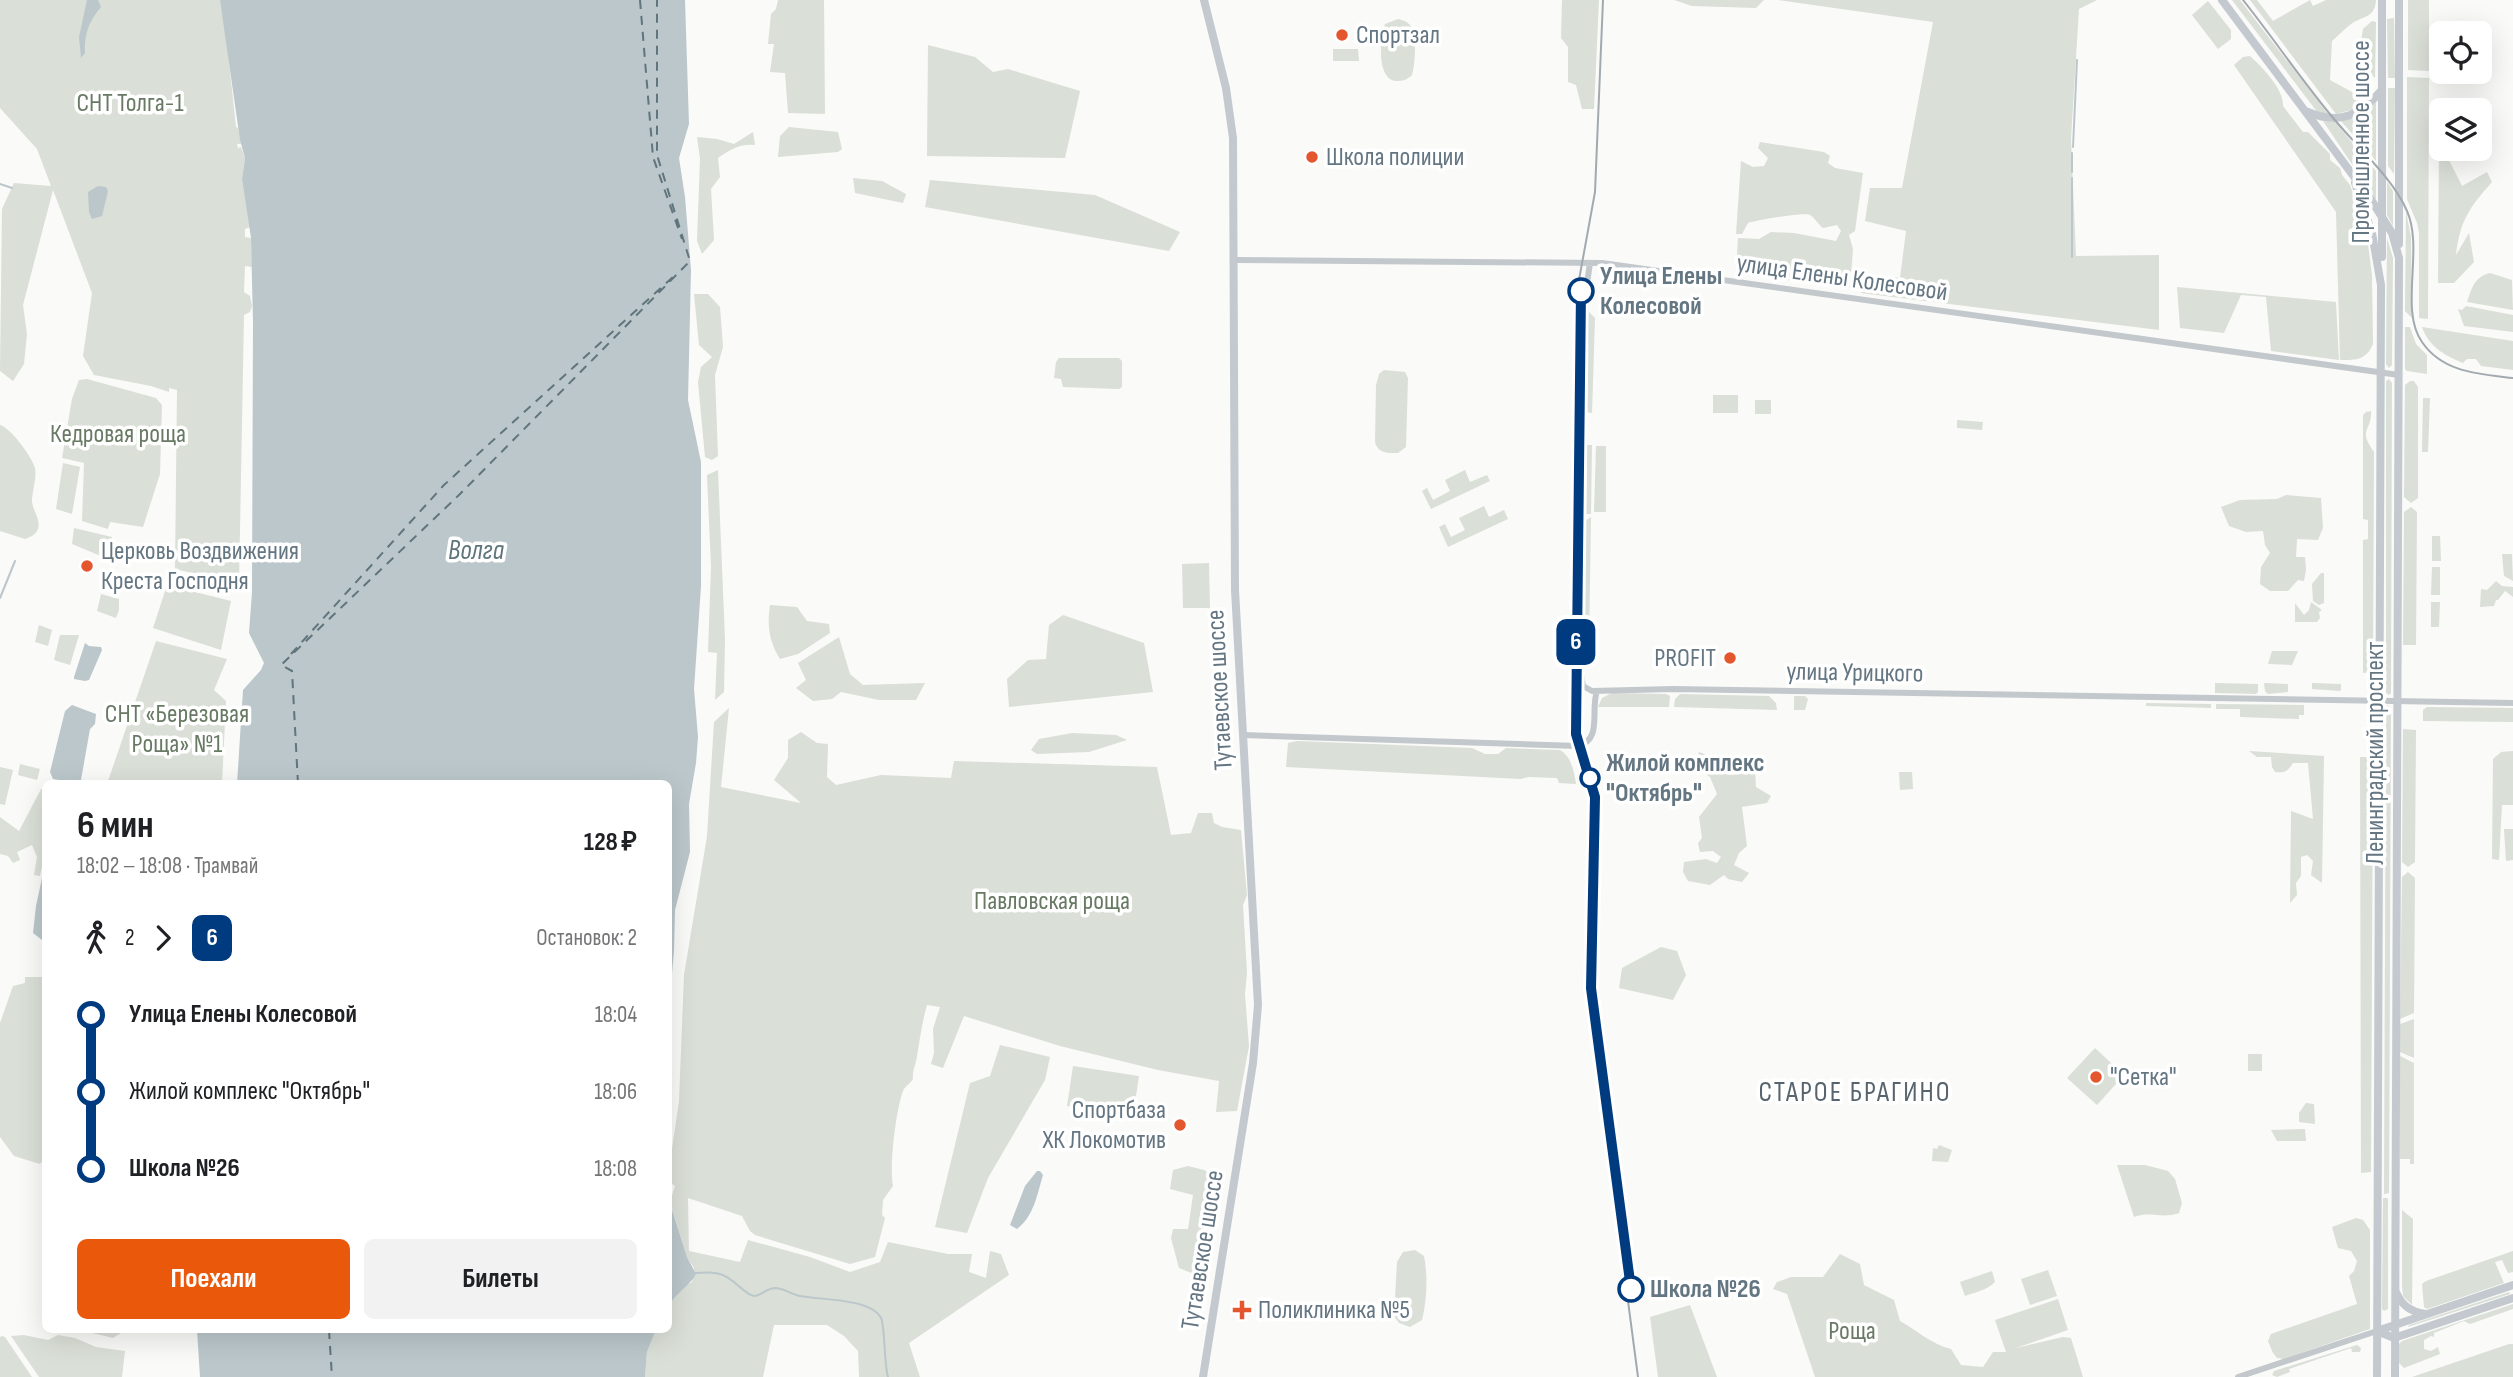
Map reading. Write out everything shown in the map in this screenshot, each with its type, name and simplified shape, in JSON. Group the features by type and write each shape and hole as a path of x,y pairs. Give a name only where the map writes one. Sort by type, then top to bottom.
{"main road":[{"name":"Тутаевское шоссе","path":"1203,1377 1253,1063 1258,1005 1236,590 1234,138 1220,61 1204,0"},
{"name":"Ленинградский проспект","path":"2222,0 2382,216 2395,241 2399,258 2395,1377"},
{"name":"Промышленное шоссе","path":"2381,285 2382,0"},
{"name":"Промышленное шоссе","path":"2399,0 2399,258"},
{"path":"2382,13 2399,14"},
{"path":"2305,110 2326,117 2348,116 2364,109 2382,86 2400,82"},
{"name":"Ленинградский проспект","path":"2334,148 2356,185 2368,216 2381,285 2377,1377"},
{"path":"2377,1331 2513,1285"},
{"path":"2394,1290 2406,1307 2417,1313 2427,1314"},
{"path":"2377,1331 2394,1338 2513,1298"}],"street":[{"name":"улица Елены Колесовой","path":"1235,260 1590,263 1632,267 2399,375"},
{"path":"1243,735 1578,746 1587,744 1593,736 1594,701 1597,691 1583,686 1580,669 1586,302 1590,263"},
{"name":"улица Урицкого","path":"1597,691 1672,689 2513,703"},
{"path":"2238,1377 2377,1331"}],"green space":[{"name":"СНТ Толга-1","path":"0,0 220,0 236,127 241,144 237,144 245,158 242,179 250,227 245,229 245,237 251,238 252,267 245,266 244,292 250,296 252,306 250,312 244,315 239,584 175,569 177,390 169,388 169,392 94,375 83,356 92,293 53,190 23,305 27,334 24,364 13,381 0,371 2,209 14,183 51,186 37,149 0,108"},
{"path":"778,0 824,0 825,114 788,113 785,73 770,72 774,44 768,44 771,14 776,9"},
{"path":"1562,0 1599,0 1594,109 1582,109 1576,85 1568,82 1568,47 1561,38"},
{"path":"1674,0 1764,0 1756,8 1692,6"},
{"path":"1778,0 2097,0 2079,9 2071,139 2076,256 2159,255 2159,330 1861,293 1861,274 1900,278 1906,231 1865,221 1870,188 1902,188 1933,22"},
{"path":"2232,0 2240,0 2328,114 2318,113"},
{"path":"2250,0 2257,0 2273,21 2310,0 2313,6 2326,0 2376,0 2372,12 2351,24 2332,41 2330,80 2366,102 2359,108 2336,114"},
{"path":"2408,0 2429,0 2429,71 2408,70"},
{"path":"2208,1 2231,30 2231,39 2218,49 2192,15"},
{"path":"2394,18 2395,78 2388,78 2387,19"},
{"path":"1398,19 1407,22 1412,28 1415,49 1412,75 1405,80 1396,81 1385,73 1381,47 1385,24"},
{"path":"2372,21 2376,22 2375,78 2361,65 2360,47 2363,29"},
{"path":"928,45 975,57 993,72 1008,69 1080,91 1065,158 927,156"},
{"path":"1333,49 1358,49 1359,61 1333,61"},
{"path":"2250,56 2276,86 2283,106 2303,132 2308,132 2330,154 2330,160 2340,168 2350,185 2366,229 2372,275 2373,344 2360,358 2340,360 2336,212 2234,65 2243,57"},
{"path":"2407,77 2429,78 2428,319 2419,318 2419,233 2407,199"},
{"path":"2388,88 2395,88 2394,174 2388,166"},
{"path":"2376,102 2376,161 2341,121 2360,115"},
{"path":"2323,121 2335,122 2376,171 2376,200"},
{"path":"789,127 838,132 842,149 838,152 778,157 780,136"},
{"path":"753,132 755,145 735,148 718,158 720,177 711,189 714,240 702,254 697,241 700,159 697,137 734,144"},
{"path":"1760,142 1824,152 1830,156 1828,163 1835,168 1863,173 1855,231 1849,235 1853,249 1850,288 1747,275 1736,270 1738,238 1759,239 1771,232 1794,233 1836,241 1841,231 1837,225 1823,228 1812,216 1806,214 1748,223 1742,234 1736,234 1741,161 1753,167 1764,166 1768,158 1758,148"},
{"path":"2439,161 2450,161 2462,186 2487,172 2492,182 2477,200 2460,233 2456,255 2469,233 2474,262 2454,283 2438,283"},
{"path":"853,178 882,181 906,194 903,203 855,193"},
{"path":"930,180 1095,195 1180,232 1169,251 925,207"},
{"path":"2387,182 2393,191 2393,226 2387,215"},
{"path":"2406,211 2411,237 2412,318 2405,311"},
{"path":"2387,238 2393,258 2392,365 2389,368 2386,364"},
{"path":"2490,273 2512,280 2513,310 2467,302 2477,280"},
{"path":"2177,287 2336,302 2339,360 2271,351 2266,297 2241,295 2224,333 2180,328"},
{"path":"694,294 708,294 720,307 723,347 715,375 718,456 712,460 705,457 698,382 701,367 712,357 699,345"},
{"path":"2466,306 2513,315 2513,332 2464,326 2458,309 2462,310"},
{"path":"1587,310 1595,318 1592,413 1586,412"},
{"path":"2405,327 2410,327 2416,344 2427,355 2427,374 2405,369"},
{"path":"2422,327 2513,341 2513,370 2481,366 2476,359 2467,359 2463,363 2456,360 2433,345"},
{"path":"1059,358 1119,358 1122,361 1122,387 1063,387 1061,379 1054,378"},
{"path":"1384,370 1405,372 1408,378 1406,447 1398,453 1381,451 1375,442 1376,385 1379,374"},
{"name":"Кедровая роща","path":"87,379 156,398 162,405 160,474 143,527 110,522 108,529 82,521 84,463 62,458 72,399 79,380"},
{"path":"2389,379 2392,383 2389,695 2386,693 2386,381"},
{"path":"2414,381 2418,387 2418,498 2411,503 2404,497 2405,385"},
{"path":"1713,395 1738,395 1738,413 1713,413"},
{"path":"2423,398 2430,398 2428,452 2422,452"},
{"path":"1755,400 1771,400 1771,414 1755,414"},
{"path":"2371,411 2366,438 2374,452 2373,667 2371,672 2363,673 2363,540 2368,539 2368,520 2363,519 2363,415"},
{"path":"1957,420 1983,422 1982,430 1957,428"},
{"path":"0,425 10,431 35,468 32,502 39,526 34,534 25,539 0,531"},
{"path":"1585,445 1592,445 1591,514 1584,514"},
{"path":"1596,446 1606,446 1606,512 1594,512"},
{"path":"63,463 80,467 72,514 56,509"},
{"path":"718,470 725,640 724,692 715,700 717,653 708,652 711,567 707,475"},
{"path":"1465,470 1470,482 1487,475 1490,481 1431,509 1422,491 1427,488 1433,500 1450,491 1445,480"},
{"path":"2286,495 2321,498 2323,528 2318,540 2297,539 2296,557 2305,557 2304,581 2298,580 2288,591 2270,591 2260,584 2261,567 2270,553 2265,545 2263,531 2246,532 2229,526 2221,507 2240,500 2277,499"},
{"path":"1484,506 1489,517 1504,510 1508,519 1448,547 1439,527 1445,524 1451,537 1465,530 1459,518"},
{"path":"2411,507 2417,512 2416,645 2403,645 2404,512"},
{"path":"1591,517 1589,644 1584,644 1585,521"},
{"path":"74,528 112,537 108,559 72,544"},
{"path":"2432,536 2440,536 2441,561 2432,561"},
{"path":"2502,554 2512,554 2513,581 2504,576"},
{"path":"1209,563 1210,608 1183,608 1182,564"},
{"path":"2432,567 2440,567 2440,595 2431,595"},
{"path":"2324,573 2324,603 2319,605 2313,601 2312,584"},
{"path":"2496,581 2502,586 2513,587 2513,597 2505,591 2494,606 2480,607 2481,589 2487,590"},
{"path":"167,585 231,601 221,650 153,628"},
{"path":"101,594 119,599 116,618 97,611"},
{"path":"2311,602 2322,610 2317,622 2295,622 2295,603 2304,615"},
{"path":"2431,602 2440,602 2439,627 2431,627"},
{"path":"770,605 797,607 807,621 829,624 830,633 798,654 780,659 770,633"},
{"path":"1063,615 1144,643 1153,692 1009,707 1007,679 1028,660 1046,659 1049,625"},
{"path":"39,625 52,630 48,646 35,642"},
{"path":"60,635 79,635 70,665 54,660"},
{"path":"839,637 850,674 863,685 925,683 916,700 879,700 841,692 832,699 813,701 796,688 806,680 798,663"},
{"name":"СНТ «Березовая Роща» №1","path":"156,641 227,659 214,690 226,701 222,780 108,780"},
{"path":"2272,651 2298,651 2292,665 2268,664"},
{"path":"2215,683 2258,684 2258,692 2215,693"},
{"path":"2264,683 2288,684 2288,692 2268,694"},
{"path":"2312,683 2341,684 2341,690 2312,689"},
{"path":"1612,693 1666,694 1670,696 1669,707 1598,707 1602,698"},
{"path":"1680,694 1769,696 1776,703 1777,710 1674,707 1675,699"},
{"path":"1794,696 1805,696 1808,699 1805,710 1794,710"},
{"path":"2146,703 2211,704 2211,708 2146,706"},
{"path":"2216,704 2304,705 2304,715 2299,715 2299,719 2240,717 2240,709 2216,709"},
{"path":"2388,705 2391,708 2389,1193 2384,1194 2386,708"},
{"path":"2427,707 2513,708 2513,722 2423,721 2423,710"},
{"name":"Павловская роща","path":"729,708 721,787 801,803 774,780 788,758 788,740 801,732 817,743 828,744 827,777 836,785 881,775 951,778 954,761 1157,767 1171,835 1191,833 1198,813 1212,813 1214,823 1241,830 1247,895 1243,905 1249,1046 1237,1111 1216,1112 1219,1081 1158,1070 1060,1046 964,1016 943,1068 931,1064 934,1053 933,1029 940,1007 927,1005 913,1079 903,1091 898,1111 893,1152 893,1186 883,1200 882,1215 885,1218 875,1257 850,1264 755,1235 742,1216 688,1198 689,1251 740,1262 748,1240 810,1257 850,1272 880,1262 888,1242 948,1254 972,1254 969,1272 986,1278 990,1251 1001,1254 1009,1275 909,1343 920,1377 859,1377 858,1351 844,1336 827,1325 774,1325 763,1377 645,1377 647,1352 655,1333 672,1333 672,1301 684,1286 692,1282 694,1268 687,1257 672,1208 675,1186 672,1184 672,1149 679,1101 684,975 707,836 714,722"},
{"path":"2403,729 2416,730 2415,862 2408,867 2402,862"},
{"path":"1072,733 1116,735 1127,740 1089,752 1037,754 1031,750 1039,739"},
{"path":"1297,741 1472,748 1485,754 1498,754 1506,748 1560,750 1569,760 1576,784 1559,783 1557,778 1521,779 1286,767 1288,743"},
{"path":"2249,751 2324,756 2322,883 2311,875 2313,861 2307,855 2301,857 2301,876 2296,883 2297,895 2290,903 2291,811 2313,819 2308,763 2293,763 2286,771 2275,772 2271,757 2257,757"},
{"path":"2513,751 2513,805 2502,805 2499,860 2492,859 2493,759 2501,752"},
{"path":"1699,752 1717,759 1721,773 1732,775 1755,771 1756,787 1771,796 1767,803 1742,807 1747,846 1739,853 1734,865 1749,873 1742,882 1728,879 1724,875 1710,885 1688,881 1683,872 1684,862 1706,859 1717,863 1721,857 1713,851 1700,852 1698,843 1702,838 1699,817 1717,794 1710,777 1694,766"},
{"path":"2360,757 2373,757 2371,1172 2361,1173"},
{"path":"20,764 40,769 37,780 18,775"},
{"path":"0,767 13,770 5,805 0,804"},
{"path":"1899,772 1912,772 1913,789 1900,790"},
{"path":"42,789 40,876 34,875 37,857 32,845 17,852 20,860 13,863 8,856 0,854 0,817 19,831"},
{"path":"2504,829 2513,829 2513,860 2506,861"},
{"path":"2408,872 2415,878 2414,1013 2400,1019 2402,877"},
{"path":"1661,947 1677,951 1686,975 1673,1000 1619,988 1622,968"},
{"path":"25,977 42,977 40,1164 14,1156 0,1137 0,1023 13,986 25,983"},
{"path":"2414,1019 2414,1058 2400,1052 2400,1024"},
{"path":"1000,1045 1050,1057 1045,1080 988,1178 967,1233 935,1227 970,1083 990,1076"},
{"name":"\"Сетка\"","path":"2095,1048 2124,1075 2097,1105 2067,1078"},
{"path":"2248,1054 2262,1054 2262,1071 2248,1071"},
{"path":"2400,1056 2414,1063 2414,1164 2410,1164 2410,1159 2400,1159"},
{"path":"1073,1066 1139,1076 1133,1116 1067,1106"},
{"path":"2306,1103 2314,1104 2315,1124 2299,1122 2299,1113"},
{"path":"2305,1129 2306,1141 2277,1141 2271,1130"},
{"path":"1939,1145 1952,1150 1948,1162 1932,1161 1933,1148 1937,1149"},
{"path":"2117,1165 2145,1165 2168,1171 2175,1179 2182,1203 2179,1213 2134,1217"},
{"path":"1188,1166 1204,1170 1220,1179 1201,1277 1179,1268 1171,1238 1173,1229 1188,1229 1193,1195 1170,1189 1173,1170"},
{"path":"2383,1198 2388,1198 2388,1309 2384,1311 2382,1309"},
{"path":"2402,1210 2413,1219 2412,1305 2403,1296"},
{"path":"2356,1218 2363,1220 2370,1230 2370,1329 2284,1359 2277,1358 2268,1341 2271,1334 2357,1304 2349,1276 2357,1261 2351,1251 2338,1248 2332,1227"},
{"path":"1415,1250 1424,1256 1426,1296 1422,1320 1410,1327 1399,1323 1394,1316 1397,1262 1403,1252"},
{"path":"2513,1251 2513,1272 2508,1273 2502,1260 2495,1262 2504,1283 2427,1309 2424,1307 2422,1284 2426,1281"},
{"name":"Роща","path":"1840,1254 1860,1264 1864,1285 1894,1300 1900,1321 1931,1341 1951,1349 1961,1365 1983,1367 1993,1352 2006,1352 1995,1320 2058,1299 2068,1330 2016,1348 2063,1337 2071,1338 2083,1377 1815,1377 1787,1294 1773,1289 1777,1282 1791,1277 1823,1277"},
{"path":"2048,1270 2057,1296 2030,1305 2021,1279"},
{"path":"1992,1271 1995,1282 1985,1289 1965,1296 1960,1282"},
{"path":"2509,1292 2510,1294 2408,1327 2409,1325"},
{"path":"2513,1304 2513,1309 2470,1324 2464,1321 2424,1340 2424,1349 2431,1351 2438,1347 2440,1354 2404,1368 2399,1363 2399,1344 2402,1341"},
{"path":"1690,1305 1717,1377 1658,1377 1650,1317"},
{"path":"92,1333 121,1333 113,1338"},
{"path":"24,1335 48,1340 58,1335 75,1338 96,1347 125,1351 122,1377 39,1377 11,1336"},
{"path":"2,1336 5,1337 32,1377 0,1377"},
{"path":"2513,1344 2513,1377 2412,1377"},
{"path":"2357,1345 2361,1348 2360,1352 2352,1352 2351,1348 2289,1369 2290,1372 2277,1377 2272,1375 2274,1371"}],"water":[{"path":"87,0 98,0 101,7 88,28 85,53 81,58 79,37"},
{"name":"Волга","path":"220,0 685,0 689,124 679,158 691,270 688,400 701,462 701,586 694,689 698,737 689,804 690,852 675,910 672,973 672,780 237,780 243,690 264,663 249,633 252,592 253,323 251,238 242,179 245,158 240,140"},
{"path":"98,186 106,187 108,191 102,216 92,219 88,192"},
{"path":"85,643 101,647 102,650 89,680 85,681 74,677"},
{"path":"72,705 96,714 95,724 90,729 81,780 53,779 50,772 65,711"},
{"path":"42,878 42,940 33,933"},
{"path":"1037,1171 1043,1175 1037,1197 1027,1218 1017,1229 1010,1225 1025,1186"},
{"path":"672,1210 687,1257 696,1274 672,1302"},
{"path":"197,1333 655,1333 647,1352 645,1377 200,1377"}],"waterway":[{"path":"2073,147 2077,60"},
{"path":"2072,153 2072,172"},
{"path":"2072,178 2072,257"},
{"path":"0,184 12,188"},
{"path":"0,598 15,561"},
{"path":"694,1273 725,1276 755,1296 778,1288 800,1296 856,1303 875,1311 882,1322 888,1377"}],"ferry route":[{"path":"640,0 653,157 682,239"},
{"path":"298,780 292,671 281,665 460,494 690,261 657,155 657,0"},
{"path":"291,654 444,485 675,275"},
{"path":"329,1333 332,1377"}],"tram line":[{"path":"1603,0 1595,192 1577,291 1572,736 1591,798 1589,1005 1638,1377"},
{"path":"2243,0 2322,105 2384,175 2401,199 2412,226 2412,313 2415,329 2422,342 2440,360 2451,366 2475,373 2513,378"},
{"name":"6","path":"1581,291 1576,734 1595,797 1591,988 1631,1289"}],"place":[{"name":"Спортзал","path":"1342,35"},
{"name":"Школа полиции","path":"1312,157"},
{"name":"Улица Елены Колесовой","path":"1581,291"},
{"name":"Церковь Воздвижения Креста Господня","path":"87,566"},
{"name":"PROFIT","path":"1730,658"},
{"name":"Жилой комплекс \"Октябрь\"","path":"1590,778"},
{"name":"\"Сетка\"","path":"2096,1077"},
{"name":"Спортбаза ХК Локомотив","path":"1180,1125"},
{"name":"Школа №26","path":"1631,1289"},
{"name":"Поликлиника №5","path":"1242,1310"}],"district":[{"name":"СТАРОЕ БРАГИНО","path":"1855,1092"}]}
